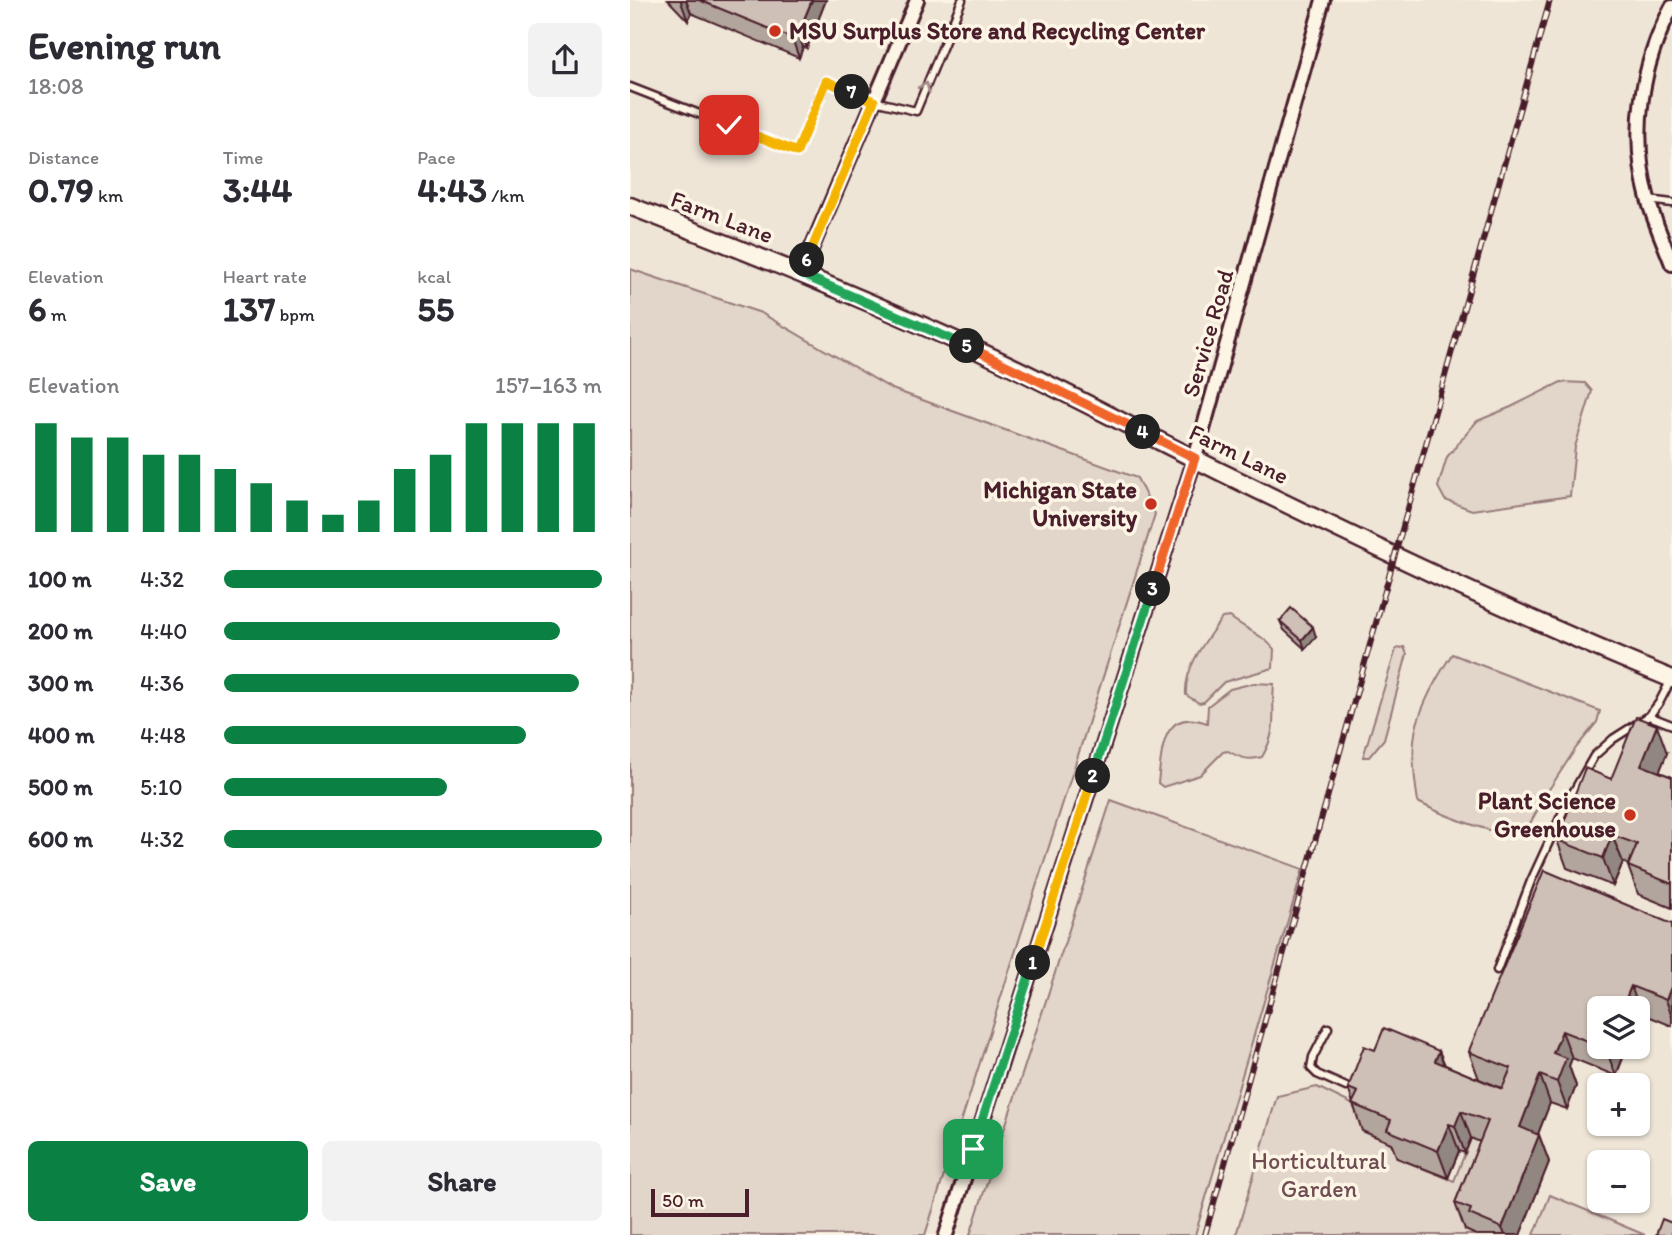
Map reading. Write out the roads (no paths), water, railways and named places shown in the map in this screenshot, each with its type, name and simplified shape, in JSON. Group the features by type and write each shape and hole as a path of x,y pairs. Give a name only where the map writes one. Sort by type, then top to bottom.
{"street":[{"path":"801,274 917,0"},
{"name":"Service Road","path":"946,1235 1195,458 1323,0"},
{"path":"1672,6 1654,44 1642,97 1640,153 1648,200 1672,264"},
{"name":"Farm Lane","path":"630,206 801,274 999,361 1505,606 1672,678"}],"lane":[{"path":"630,87 797,152 826,81 874,101 916,111 962,0"},
{"path":"1648,200 1672,203"},
{"path":"1497,970 1531,881 1566,805 1594,756 1613,739 1649,716 1672,678"},
{"path":"1649,716 1672,725"},
{"path":"1328,1028 1313,1057 1311,1068 1317,1074 1346,1087"}],"railway":[{"path":"1205,1235 1550,0"}],"place":[{"name":"MSU Surplus Store and Recycling Center","path":"775,31"},
{"name":"Michigan State University","path":"1151,504"},
{"name":"Plant Science Greenhouse","path":"1630,815"}],"park label":[{"name":"Horticultural Garden","path":"1319,1175"}]}
